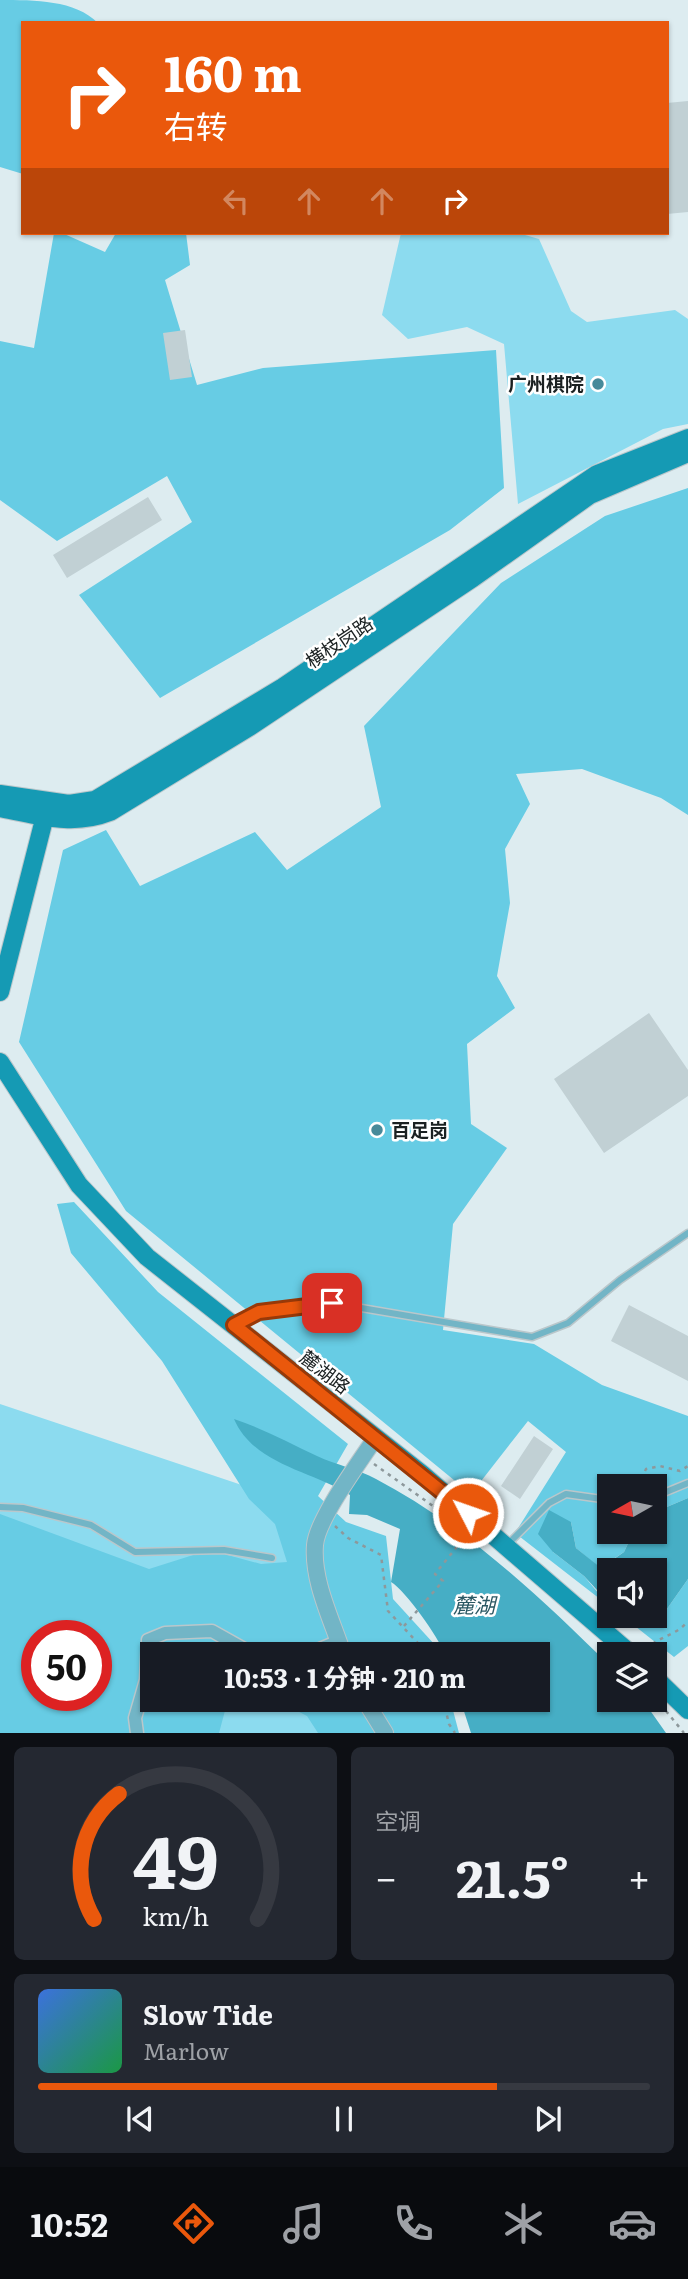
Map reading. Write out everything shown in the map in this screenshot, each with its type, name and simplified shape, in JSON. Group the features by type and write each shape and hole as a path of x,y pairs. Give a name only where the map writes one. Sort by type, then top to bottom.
{"main road":[{"name":"横枝岗路","path":"0,808 47,809 83,803 111,792 283,687 597,474 688,438"},
{"name":"横枝岗路","path":"0,794 81,821 110,812 261,719 473,578 590,495 688,453"},
{"path":"0,992 47,809"},
{"name":"麓湖路","path":"0,1062 97,1206 147,1257 376,1437 617,1642"},
{"path":"667,1690 688,1710"}],"street":[{"path":"339,1642 317,1568 315,1544 325,1517 376,1437"},
{"path":"148,1642 165,1633 212,1631 232,1642"},
{"path":"137,1733 135,1718 140,1701"},
{"path":"372,1712 385,1733"}],"lane":[{"path":"234,1325 259,1312 332,1303 532,1337 568,1323 620,1280 688,1233"},
{"path":"667,1492 688,1483"},
{"path":"506,1546 550,1503 566,1494 597,1498"},
{"path":"0,1507 23,1508 91,1525 135,1552 224,1550 272,1558"}],"path":[{"path":"643,1474 646,1469 660,1466 680,1471 688,1466"},
{"path":"325,1517 348,1538 381,1555 388,1611 418,1642"},
{"path":"403,1626 443,1581 435,1573 468,1533"},
{"path":"654,1642 679,1632 688,1620"},
{"path":"446,1712 449,1724 456,1733"},
{"path":"667,1712 684,1733"}],"shaded area":[{"path":"0,0 54,3 89,15 96,21 21,21 21,173 0,167"},
{"path":"54,235 67,235 105,252 115,235 186,235 190,265 165,280 197,385 263,368 496,350 504,488 450,530 160,698 79,595 192,522 167,476 57,541 0,500 0,341 34,348"},
{"name":"广州棋院","path":"401,235 525,235 539,239 571,311 587,322 675,310 688,319 688,424 663,429 518,504 504,344 467,327 408,339 382,315"},
{"path":"688,488 688,815 661,798 582,769 516,774 530,804 505,849 510,903 497,976 515,1008 467,1044 471,1124 507,1148 453,1224 443,1330 534,1344 602,1385 688,1416 688,1498 667,1507 667,1474 597,1474 597,1544 628,1544 624,1552 615,1558 597,1558 597,1566 576,1548 571,1522 553,1552 584,1576 597,1592 597,1597 515,1533 566,1452 528,1421 471,1494 126,1211 19,1042 63,850 106,830 140,886 255,832 287,870 381,807 364,726 501,583 605,516"},
{"path":"74,1202 158,1292 348,1444 318,1496 346,1522 386,1536 393,1599 432,1642 140,1642 140,1712 225,1712 219,1733 0,1733 0,1514 149,1569 209,1550 261,1564 287,1562 275,1524 249,1499 162,1361 71,1253 57,1204"},
{"path":"0,1404 278,1497 329,1642 140,1642 140,1712 363,1712 376,1733 0,1733"},
{"path":"688,1579 688,1646 674,1657 667,1651 667,1642 655,1642 637,1628 667,1628 667,1609"},
{"path":"299,1712 453,1712 459,1733 318,1733 307,1716"}],"water":[{"name":"麓湖","path":"234,1419 369,1476 440,1518 528,1588 597,1653 597,1712 651,1712 666,1733 471,1733 464,1712 550,1712 550,1642 439,1642 421,1615 391,1582 400,1529 367,1515 349,1514 350,1495 269,1457 243,1434"},
{"path":"688,1498 688,1579 667,1609 667,1558 615,1558 624,1552 628,1544 667,1544 667,1507"},
{"path":"549,1510 571,1522 576,1548 597,1565 597,1590 584,1576 553,1552 538,1534"}],"building":[{"path":"688,101 688,212 669,214 669,103"},
{"path":"185,330 192,377 170,380 163,333"},
{"path":"148,497 162,520 67,578 53,555"},
{"path":"649,1013 688,1070 688,1096 604,1153 554,1079"},
{"path":"629,1305 688,1336 688,1381 611,1341"},
{"path":"534,1436 553,1449 520,1499 501,1486"}],"place":[{"name":"广州棋院","path":"598,384"},
{"name":"百足岗","path":"377,1130"}],"route":[{"path":"332,1303 259,1312 234,1325 468,1513"}]}
